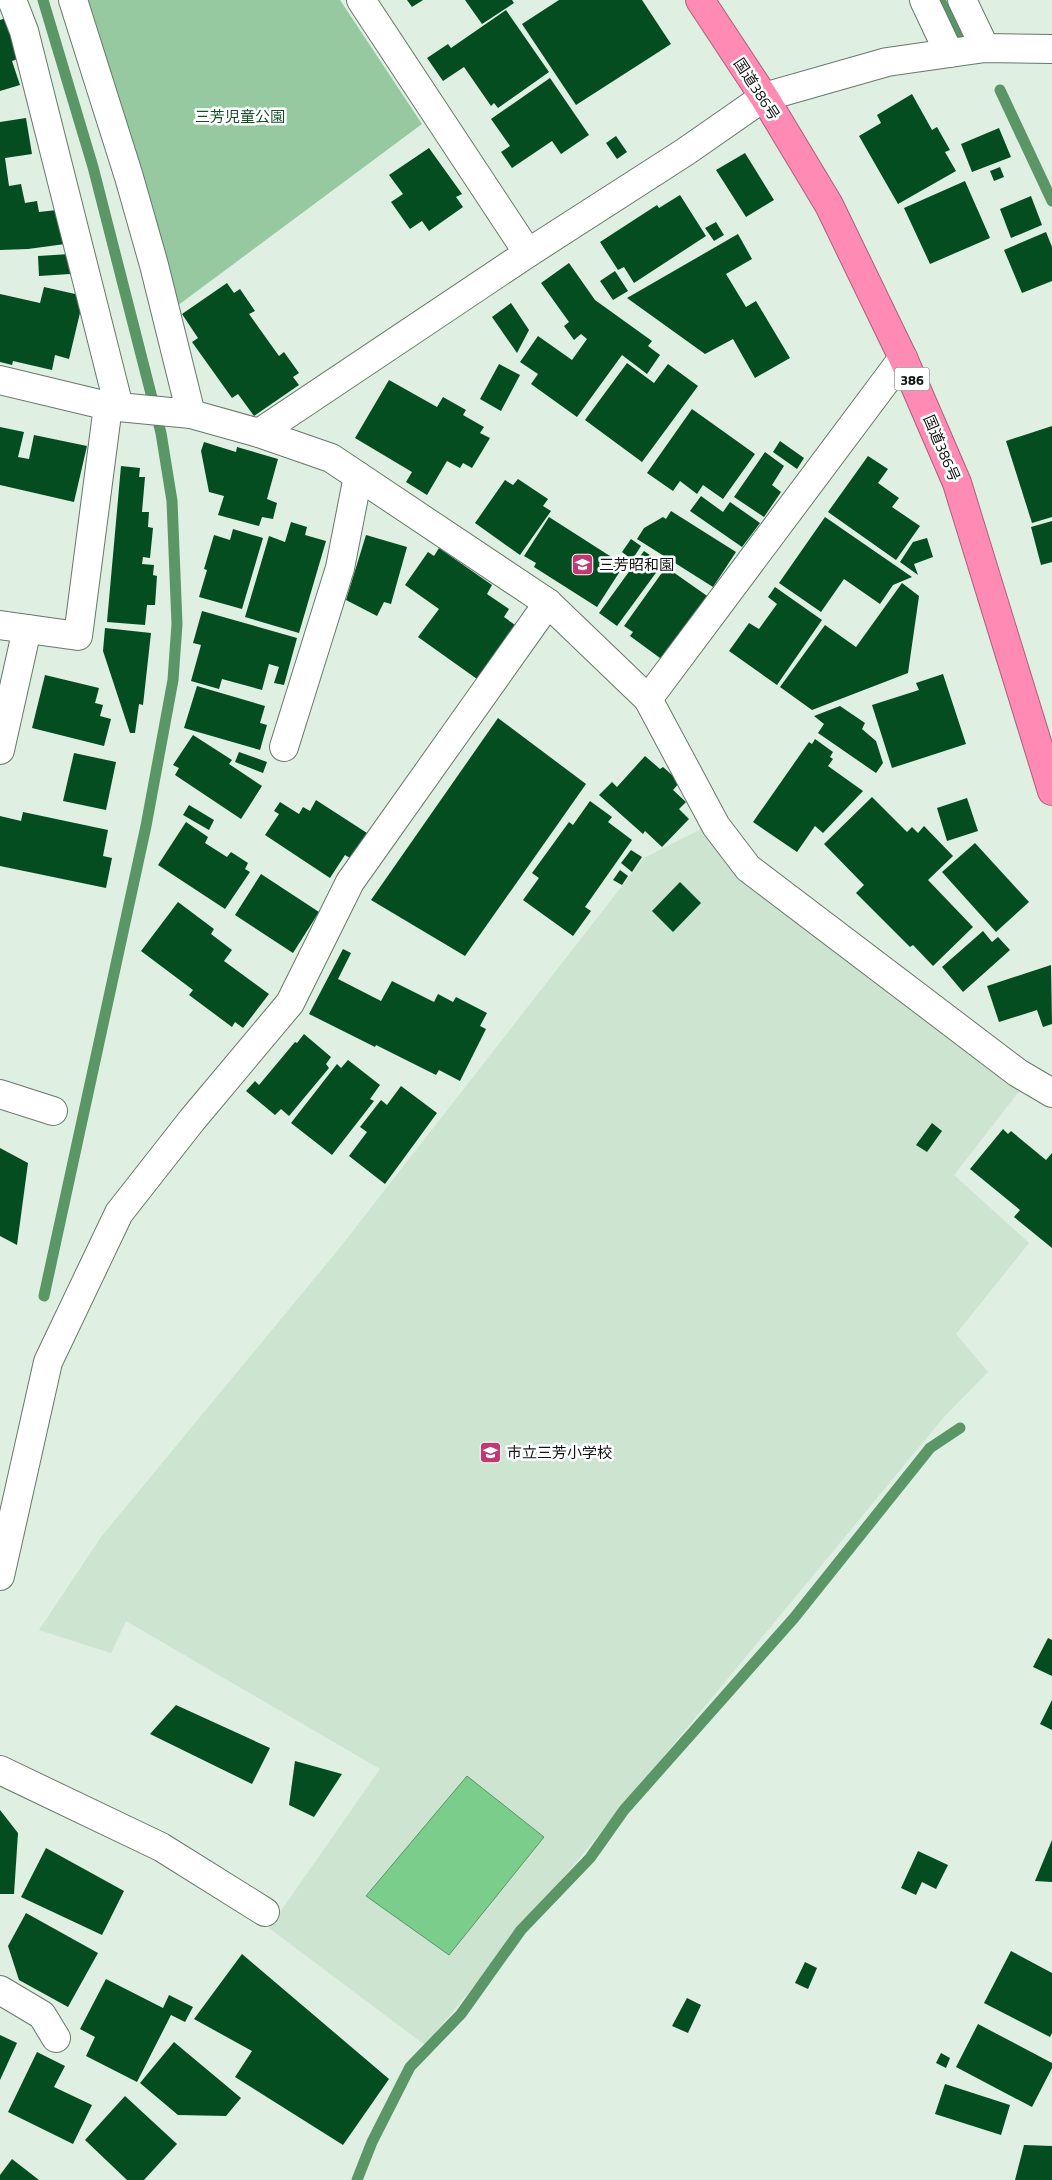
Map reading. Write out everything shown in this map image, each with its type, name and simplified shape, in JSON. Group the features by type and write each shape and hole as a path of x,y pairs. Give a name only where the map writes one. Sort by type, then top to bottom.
{"highway":[{"name":"国道386号","path":"700,0 764,97 829,205 902,358 957,483 1052,791"}],"street":[{"path":"0,625 78,636 114,406 24,31 12,0"},
{"path":"73,0 129,177 154,265 191,414"},
{"path":"361,0 528,253"},
{"path":"924,0 949,53"},
{"path":"962,0 985,48"},
{"path":"259,433 528,253 685,152 764,97 887,62 985,48 1052,50"},
{"path":"648,699 902,358"},
{"path":"0,380 114,406 191,414 259,433 331,458 548,603 648,699 716,826 748,868 1018,1073 1052,1092"},
{"path":"284,746 340,568 358,476"},
{"path":"0,1576 48,1362 119,1213 192,1120 290,1003 350,882 548,603"},
{"path":"0,750 27,629"},
{"path":"0,1094 53,1111"},
{"path":"0,1770 161,1847 265,1912"},
{"path":"0,1990 42,2015 56,2038"}],"shaded area":[{"path":"701,829 1021,1089 954,1175 1029,1243 956,1334 988,1372 944,1417 425,2045 269,1928 380,1769 126,1621 111,1653 39,1630 101,1537 338,1250 644,858"},
{"path":"467,1776 544,1837 449,1955 366,1896"}],"green space":[{"name":"三芳児童公園","path":"86,0 340,0 422,124 177,306"}],"building":[{"path":"407,0 423,0 412,7"},
{"path":"465,0 512,0 514,3 482,24"},
{"path":"559,0 642,0 671,44 576,105 522,24"},
{"path":"506,10 549,72 498,108 494,103 491,106 464,67 443,81 427,58 448,44 451,48"},
{"path":"6,18 18,59 12,61 20,85 0,91 0,20"},
{"path":"550,78 589,135 561,154 552,141 512,168 501,152 510,146 491,119"},
{"path":"912,94 932,130 937,127 950,150 945,152 956,171 898,204 859,136 881,123 877,115"},
{"path":"26,118 32,154 5,158 9,186 21,184 25,203 37,201 39,212 57,210 65,244 28,249 0,250 0,122"},
{"path":"999,128 1011,157 972,172 961,144"},
{"path":"616,136 627,152 617,159 606,143"},
{"path":"429,148 462,194 456,197 463,207 429,231 422,221 410,229 391,202 403,194 389,175"},
{"path":"745,153 774,200 746,217 716,170"},
{"path":"1000,167 1004,177 994,181 990,171"},
{"path":"965,181 990,238 930,264 904,208"},
{"path":"680,195 706,236 634,283 624,267 618,270 600,242 657,205 659,208"},
{"path":"1031,196 1042,225 1011,238 1000,209"},
{"path":"716,222 724,235 714,241 705,228"},
{"path":"1046,232 1052,247 1052,281 1022,293 1004,250"},
{"path":"738,234 752,259 726,274 746,307 756,301 790,358 755,378 733,339 705,354 627,298"},
{"path":"70,254 70,274 39,276 38,256"},
{"path":"569,263 595,300 652,341 648,346 660,355 647,374 622,355 577,417 531,384 538,374 520,362 538,336 572,360 587,339 581,334 574,340 564,326 569,322 541,283"},
{"path":"615,271 628,291 613,300 600,281"},
{"path":"227,283 234,293 240,289 255,311 249,314 279,356 284,352 299,373 293,377 299,385 254,416 238,394 232,398 192,342 198,338 182,314"},
{"path":"44,287 84,296 69,359 55,355 52,370 13,361 12,365 0,362 0,294 40,303"},
{"path":"511,303 529,330 517,353 492,317"},
{"path":"627,363 654,383 668,364 698,386 642,462 585,420"},
{"path":"499,364 520,375 501,411 480,399"},
{"path":"389,380 437,407 443,397 466,410 463,415 484,427 480,433 490,438 472,468 463,463 460,468 447,461 427,495 406,482 412,472 355,438"},
{"path":"692,409 755,454 723,499 703,485 697,494 680,481 673,491 647,473"},
{"path":"1052,426 1052,517 1032,523 1006,441"},
{"path":"0,427 24,432 18,457 29,459 34,435 87,446 74,502 0,485"},
{"path":"780,441 804,458 797,469 773,452"},
{"path":"204,442 236,452 237,447 278,459 267,499 277,503 273,519 262,517 259,526 218,515 224,496 209,492 201,451"},
{"path":"765,452 784,466 772,485 781,492 764,517 734,497"},
{"path":"868,456 888,469 878,483 899,498 892,507 920,526 896,560 828,512"},
{"path":"121,466 140,468 139,477 145,477 142,512 149,512 148,527 153,528 150,558 143,557 142,564 154,565 153,575 157,576 155,605 147,605 145,625 107,622"},
{"path":"518,479 548,499 543,506 551,511 520,555 475,523 505,480 513,485"},
{"path":"701,496 723,512 730,502 760,523 742,547 690,511"},
{"path":"671,511 736,552 713,587 637,539 644,528 663,517 666,519"},
{"path":"549,517 624,565 597,607 534,567 536,563 524,556"},
{"path":"825,517 912,577 893,585 880,604 844,579 821,612 779,583"},
{"path":"1052,521 1052,562 1041,565 1031,527"},
{"path":"291,522 307,527 305,535 326,541 299,633 245,617 269,536 285,542"},
{"path":"233,529 263,538 242,609 199,597 207,570 204,569 214,535 230,540"},
{"path":"366,535 407,547 391,604 384,602 377,616 346,600"},
{"path":"927,538 933,557 914,564 918,575 900,562 913,542"},
{"path":"631,539 641,546 632,560 622,552"},
{"path":"439,548 492,585 487,594 509,609 504,617 515,625 477,679 418,637 439,609 405,585 428,552 434,556"},
{"path":"644,551 660,562 655,569 658,570 617,626 599,613"},
{"path":"666,567 710,598 673,649 660,658 630,636 633,632 624,626"},
{"path":"902,583 919,596 908,673 812,710 780,687 825,625 856,647"},
{"path":"775,587 822,620 777,685 729,651 749,623 759,629 777,604 768,597"},
{"path":"202,611 297,638 284,685 274,683 279,667 269,664 262,690 222,679 219,689 191,681 201,645 193,643"},
{"path":"105,628 151,633 143,705 139,704 135,733 130,733 103,651"},
{"path":"943,674 966,744 892,768 872,705 919,690 916,683"},
{"path":"45,675 99,688 95,703 103,705 100,716 111,719 104,746 32,728"},
{"path":"197,686 265,706 260,723 267,725 260,750 184,728"},
{"path":"840,706 865,723 862,729 876,741 883,763 876,773 818,733 824,724 814,716"},
{"path":"498,718 586,784 465,956 371,900"},
{"path":"193,735 232,760 229,764 262,786 241,819 175,775 179,768 173,765"},
{"path":"815,739 833,752 830,757 833,759 828,766 863,791 823,833 815,826 797,852 753,822 809,742 812,744"},
{"path":"239,752 267,762 263,773 235,762"},
{"path":"74,753 116,762 106,810 63,801"},
{"path":"645,756 660,769 663,767 680,782 673,790 686,802 679,809 689,819 662,847 645,831 643,834 599,795 612,782 617,787"},
{"path":"872,797 907,832 912,827 918,833 924,826 953,856 928,880 973,927 933,966 913,945 910,947 856,893 864,885 824,844"},
{"path":"967,798 978,831 947,841 937,808"},
{"path":"316,800 367,833 350,858 345,855 330,878 265,835 279,814 274,811 280,802 299,814 303,807 310,811"},
{"path":"590,801 612,817 608,822 632,840 585,907 591,911 573,936 523,900 539,878 532,873 569,822 573,825"},
{"path":"189,805 214,820 209,830 183,815"},
{"path":"23,812 108,830 103,856 112,858 106,888 0,866 0,816 21,821"},
{"path":"186,822 208,837 205,843 227,857 231,852 248,863 245,869 250,872 225,909 158,865"},
{"path":"975,843 1029,902 996,932 942,872"},
{"path":"631,850 642,857 632,872 621,863"},
{"path":"620,870 628,876 622,885 613,880"},
{"path":"261,874 319,912 293,953 235,915"},
{"path":"680,882 701,903 673,932 652,911"},
{"path":"178,902 214,929 211,934 232,950 224,961 269,994 243,1028 235,1022 232,1027 189,995 193,990 141,951"},
{"path":"983,931 992,942 998,937 1010,950 963,992 942,967"},
{"path":"343,949 351,953 338,979 381,1001 392,981 434,1002 438,994 453,1002 456,997 487,1013 480,1026 486,1029 460,1081 439,1070 436,1075 309,1014"},
{"path":"1051,965 1052,1024 1043,1027 1037,1010 999,1022 987,986"},
{"path":"304,1034 331,1057 326,1064 329,1068 289,1116 281,1109 275,1115 246,1091 255,1081 259,1085"},
{"path":"348,1060 380,1085 370,1099 374,1101 332,1155 291,1123 337,1064 341,1068"},
{"path":"401,1086 437,1113 385,1184 349,1156 367,1132 360,1127 381,1100 387,1105"},
{"path":"932,1123 942,1131 927,1152 916,1145"},
{"path":"1003,1129 1008,1134 1011,1131 1046,1160 1052,1153 1052,1248 1014,1217 1020,1210 970,1169"},
{"path":"0,1148 28,1163 17,1245 0,1236"},
{"path":"1048,1638 1052,1640 1052,1676 1033,1667"},
{"path":"1052,1700 1052,1730 1040,1724"},
{"path":"176,1705 270,1748 252,1784 150,1734"},
{"path":"295,1761 342,1774 314,1817 289,1805"},
{"path":"0,1810 18,1833 14,1894 0,1894"},
{"path":"1052,1840 1052,1882 1035,1881"},
{"path":"46,1848 124,1891 102,1935 21,1897"},
{"path":"918,1851 948,1865 936,1889 922,1882 916,1895 901,1888"},
{"path":"26,1913 98,1953 68,2007 19,1980 8,1946"},
{"path":"1011,1951 1052,1973 1052,2033 1050,2037 984,2003"},
{"path":"242,1954 389,2079 343,2145 235,2077 252,2051 194,2019"},
{"path":"805,1962 817,1968 808,1989 795,1983"},
{"path":"106,1979 163,2008 169,1995 193,2007 185,2022 171,2015 137,2082 86,2056 95,2037 80,2029"},
{"path":"687,1998 701,2005 688,2033 672,2026"},
{"path":"978,2024 1052,2063 1052,2068 1032,2107 956,2067"},
{"path":"0,2035 17,2043 0,2080"},
{"path":"174,2042 241,2098 226,2116 178,2115 140,2083"},
{"path":"37,2052 65,2066 54,2087 92,2105 73,2144 8,2112"},
{"path":"941,2053 950,2058 946,2068 936,2063"},
{"path":"945,2084 1010,2105 1001,2135 935,2114"},
{"path":"125,2096 177,2144 144,2180 127,2180 85,2140"},
{"path":"1024,2145 1052,2146 1052,2180 1015,2180"},
{"path":"12,2159 39,2180 0,2180 0,2175"}],"waterway":[{"path":"43,0 93,167 161,433 172,501 177,624 173,680 146,826 44,1296"},
{"path":"940,0 964,50"},
{"path":"1000,90 1052,201"},
{"path":"357,2180 372,2142 410,2067 461,2014 521,1930 590,1858 624,1810 794,1618 930,1448 960,1428"}],"place":[{"name":"三芳昭和園","path":"583,564"},
{"name":"市立三芳小学校","path":"491,1452"}]}
